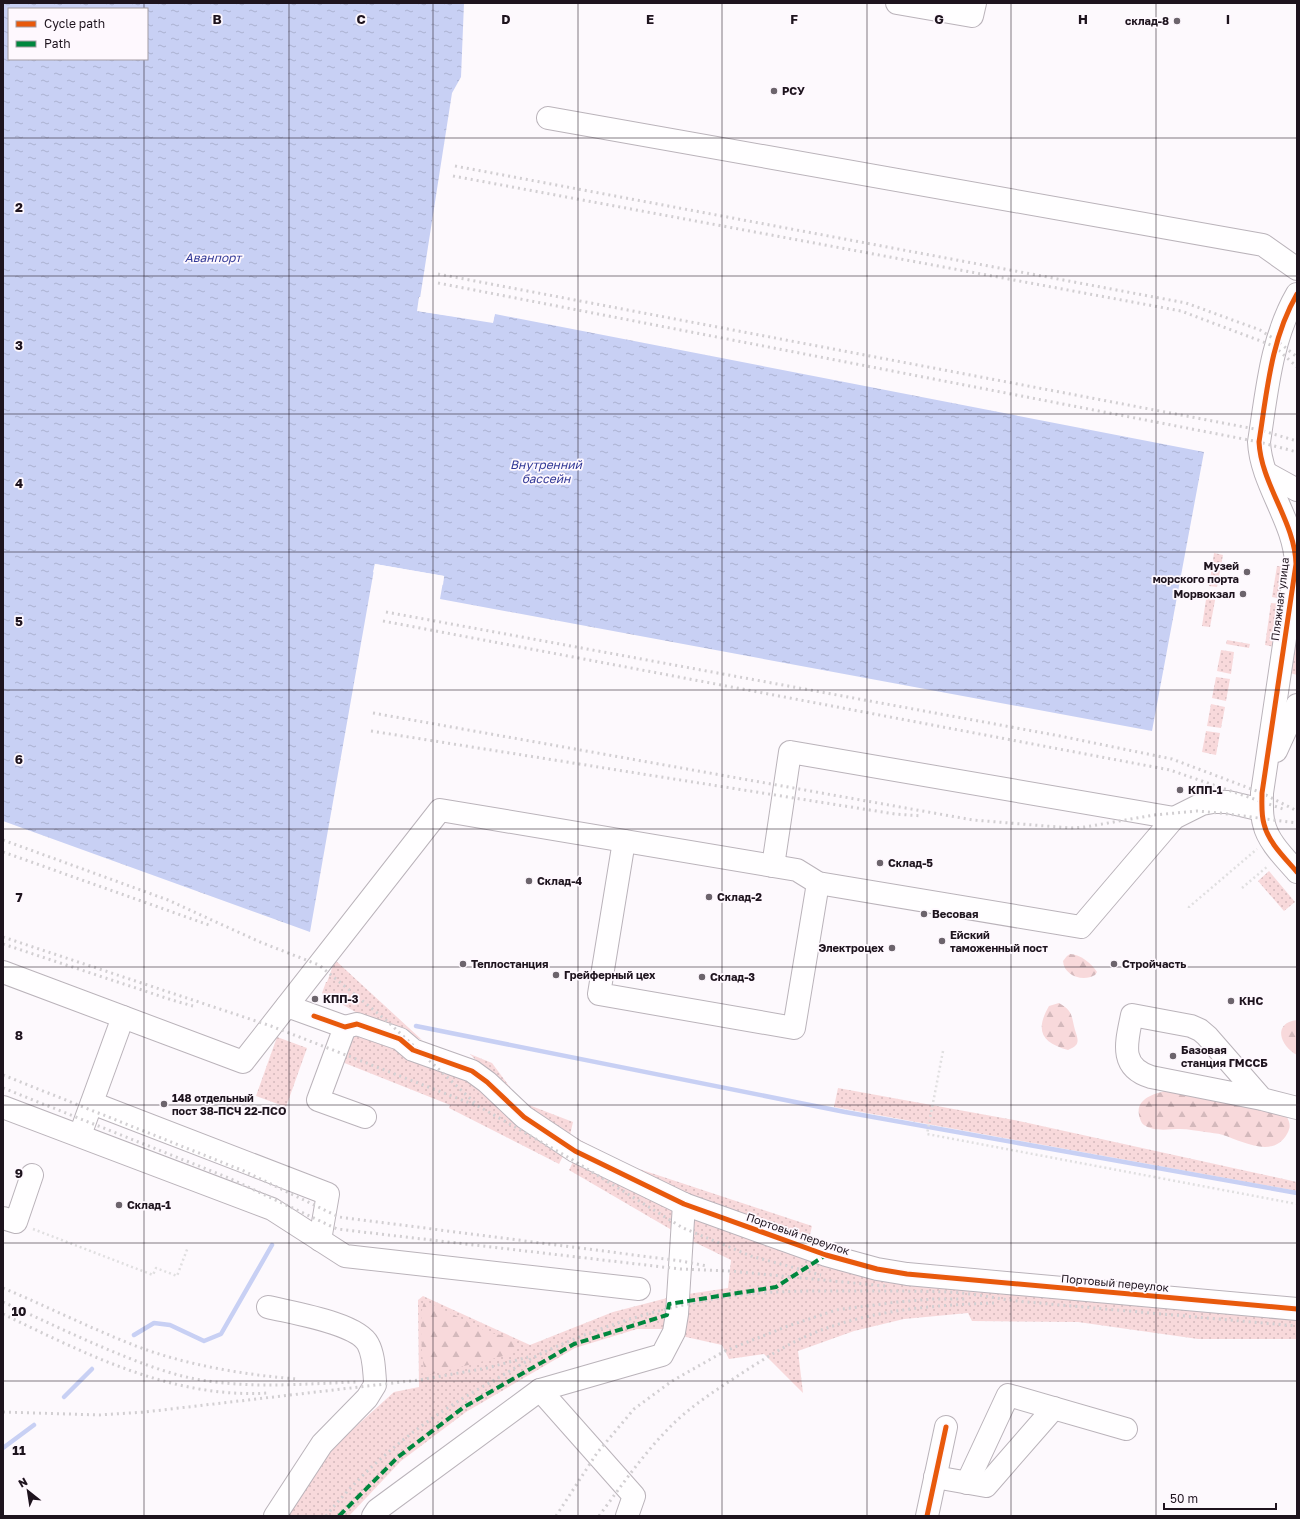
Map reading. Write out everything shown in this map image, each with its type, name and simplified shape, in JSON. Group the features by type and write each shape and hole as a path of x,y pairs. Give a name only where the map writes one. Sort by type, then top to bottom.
{"street":[{"path":"896,3 972,16 975,3"},
{"path":"548,118 1263,245 1297,269"},
{"name":"Пляжная улица","path":"1297,294 1291,304 1276,340 1258,442 1259,452 1266,473 1294,544 1296,564 1262,793 1262,810 1264,826 1270,838 1297,872"},
{"path":"1266,473 1297,490"},
{"path":"1266,473 1297,510"},
{"path":"1265,774 1297,705"},
{"path":"773,866 790,752 1174,818"},
{"path":"3,972 243,1062 440,810 796,870 818,883 1081,927 1174,818 1202,804 1214,802 1228,802 1262,810"},
{"path":"624,841 599,994 794,1028 818,883"},
{"name":"Портовый переулок","path":"287,1006 345,1026 357,1024 400,1039 413,1050 472,1071 487,1082 524,1117 575,1151 684,1204 826,1255 889,1272 1297,1309"},
{"path":"1262,1099 1200,1030 1191,1026 1132,1016 1127,1044 1127,1054 1131,1063 1142,1073 1151,1077 1262,1099 1297,1108"},
{"path":"80,1135 123,1017"},
{"path":"345,1026 318,1100 365,1117"},
{"path":"92,1103 328,1194 320,1240"},
{"path":"3,1106 272,1209 345,1256 639,1289"},
{"path":"9,1220 32,1175"},
{"path":"373,1516 377,1510 540,1390 662,1355 674,1332 677,1314 684,1204"},
{"path":"268,1307 343,1326 361,1336 366,1340 371,1350 375,1381 375,1385 367,1398 322,1444 275,1516"},
{"path":"540,1390 634,1496 627,1516"},
{"path":"967,1483 1008,1394 1126,1429"},
{"path":"935,1477 986,1486 1054,1408"},
{"path":"927,1516 946,1427"}],"path":[{"path":"1190,908 1188,907 1262,845"},
{"path":"1242,888 1269,865"},
{"path":"943,1051 927,1134 1297,1204"},
{"path":"9,1220 153,1275 156,1268 177,1276 188,1247"}],"green space":[{"path":"1214,553 1223,555 1217,587 1209,586"},
{"path":"1277,566 1287,567 1282,599 1272,597"},
{"path":"1207,593 1216,595 1210,627 1202,626"},
{"path":"1271,603 1281,604 1274,647 1265,645"},
{"path":"1297,614 1297,675 1290,673"},
{"path":"1227,640 1250,644 1249,648 1226,644"},
{"path":"1221,650 1234,652 1231,674 1217,671"},
{"path":"1216,677 1230,679 1226,701 1212,698"},
{"path":"1211,704 1225,707 1221,728 1207,726"},
{"path":"1206,731 1220,733 1216,755 1202,752"},
{"path":"1269,871 1295,902 1284,911 1258,881"},
{"path":"1070,954 1074,954 1089,963 1097,972 1095,975 1080,978 1070,974 1064,966 1063,961"},
{"path":"335,960 422,1040 368,1019 322,993"},
{"path":"1059,1003 1067,1008 1071,1014 1078,1039 1077,1044 1068,1050 1052,1044 1047,1040 1042,1030 1044,1015 1049,1006"},
{"path":"1297,1020 1297,1055 1286,1046 1281,1035 1284,1025"},
{"path":"352,1034 464,1074 565,1152 559,1164 449,1108 450,1105 342,1062"},
{"path":"277,1037 307,1048 286,1107 256,1096"},
{"path":"470,1054 492,1063 521,1102 573,1122 570,1135 630,1166 812,1226 809,1239 681,1194 583,1148 518,1103"},
{"path":"838,1088 1019,1121 1297,1182 1297,1191 834,1107"},
{"path":"1165,1091 1230,1100 1287,1117 1290,1127 1287,1134 1281,1141 1274,1146 1266,1147 1248,1144 1216,1133 1187,1129 1152,1129 1141,1122 1139,1115 1140,1105 1146,1098"},
{"path":"575,1158 873,1275 1297,1315 1297,1339 1198,1339 1078,1322 972,1321 968,1313 904,1319 854,1331 798,1351 803,1393 764,1354 729,1359 722,1345 686,1337 668,1329 637,1329 575,1348 466,1412 401,1461 349,1516 286,1516 332,1448 394,1392 419,1387 418,1300 423,1296 530,1345 613,1312 675,1296 728,1288 731,1260 682,1236 569,1170"},
{"path":"428,1302 490,1333 506,1336 517,1344 518,1348 507,1355 429,1375 426,1374 423,1360 421,1326 422,1307 424,1303"}],"water":[{"path":"3,3 464,3 461,77 452,93 418,311 493,322 495,314 1204,452 1152,731 440,599 444,576 375,564 310,932 3,821"}],"pier":[{"path":"419,297 421,297 420,309 492,320 495,312 493,323 417,311"},
{"path":"375,564 444,576 443,585 441,584 442,577 376,566 375,573 373,572"}],"waterway":[{"path":"416,1026 845,1112 1297,1193"},
{"path":"134,1335 154,1323 170,1325 204,1341 221,1334 272,1245"},
{"path":"64,1397 92,1369"},
{"path":"3,1448 34,1425"}],"railway":[{"path":"455,166 1186,303 1260,330 1276,340 1297,357"},
{"path":"453,176 1181,311 1275,347 1297,367"},
{"path":"438,274 1260,430 1297,441"},
{"path":"438,283 1259,442 1297,452"},
{"path":"386,612 1060,736 1172,759 1262,793 1297,811"},
{"path":"383,621 1170,770 1283,809"},
{"path":"373,713 973,820 1070,828 1085,827 1154,815 1197,811 1297,823"},
{"path":"371,731 895,814 922,816"},
{"path":"3,840 168,900 260,942 319,965 387,1021 476,1104"},
{"path":"3,852 209,925"},
{"path":"3,937 271,1026 480,1107 571,1159 683,1228 751,1256 821,1275"},
{"path":"3,944 193,1006"},
{"path":"3,1075 244,1171 339,1217 681,1261 707,1266"},
{"path":"3,1088 229,1178 337,1229 680,1269 730,1271 885,1286"},
{"path":"3,1288 150,1351 212,1368 256,1375 297,1379"},
{"path":"326,1516 362,1476 402,1441 445,1409 518,1366 555,1347 624,1321 704,1301 759,1293 792,1291 949,1292 1027,1302 1297,1326"},
{"path":"556,1516 597,1453 634,1409 672,1381 725,1351 788,1326 836,1310 897,1302 933,1299 968,1299"},
{"path":"3,1302 112,1351 152,1367 182,1376 247,1385 357,1382"},
{"path":"599,1516 642,1458 678,1419 719,1388 790,1344 821,1330 869,1316 919,1308 995,1303"},
{"path":"3,1314 98,1358 131,1371 164,1381 198,1389 233,1393 268,1393"},
{"path":"3,1412 99,1415 145,1412 419,1380 487,1368 528,1357"}],"marked path":[{"path":"339,1516 398,1457 464,1407 574,1344 667,1315 669,1304 776,1287 826,1255"}],"cycle path":[{"path":"1297,294 1281,329 1271,366 1259,442 1265,473 1290,533 1296,564 1262,793 1262,812 1264,824 1269,837 1297,872"},
{"path":"314,1016 345,1027 357,1024 400,1039 413,1050 472,1071 487,1082 524,1117 575,1151 684,1204 826,1255 877,1269 907,1274 1297,1309"},
{"path":"927,1516 946,1427"}],"place":[{"name":"склад-8","path":"1177,21"},
{"name":"РСУ","path":"774,91"},
{"name":"Музей морского порта","path":"1247,572"},
{"name":"Морвокзал","path":"1243,594"},
{"name":"КПП-1","path":"1180,790"},
{"name":"Склад-5","path":"880,863"},
{"name":"Склад-4","path":"529,881"},
{"name":"Склад-2","path":"709,897"},
{"name":"Весовая","path":"924,914"},
{"name":"Ейский таможенный пост","path":"942,941"},
{"name":"Электроцех","path":"892,948"},
{"name":"Теплостанция","path":"463,964"},
{"name":"Стройчасть","path":"1114,964"},
{"name":"Грейферный цех","path":"556,975"},
{"name":"Склад-3","path":"702,977"},
{"name":"КПП-3","path":"315,999"},
{"name":"КНС","path":"1231,1001"},
{"name":"Базовая станция ГМССБ","path":"1173,1056"},
{"name":"148 отдельный пост 38-ПСЧ 22-ПСО","path":"164,1104"},
{"name":"Склад-1","path":"119,1205"}],"water label":[{"name":"Аванпорт","path":"213,258"},
{"name":"Внутренний бассейн","path":"546,472"}]}
